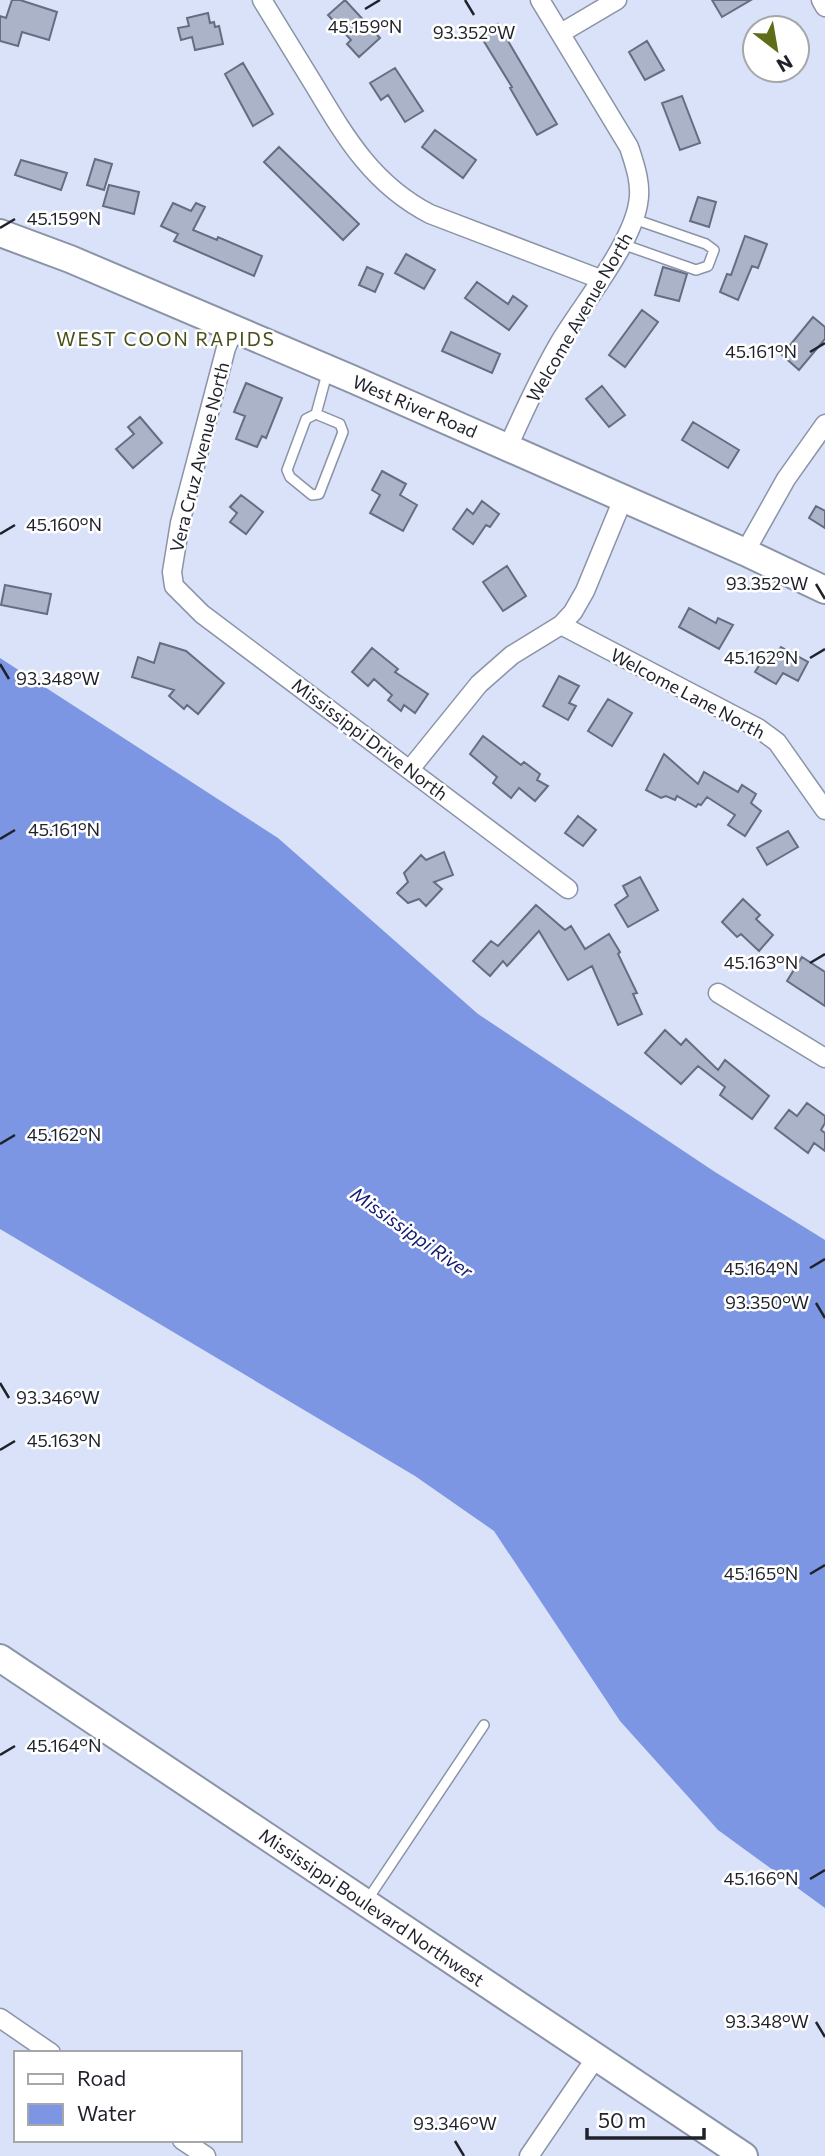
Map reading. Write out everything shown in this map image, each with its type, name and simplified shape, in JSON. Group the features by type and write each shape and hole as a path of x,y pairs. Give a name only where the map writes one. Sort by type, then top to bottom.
{"main road":[{"name":"West River Road","path":"0,233 69,259 328,369 745,552 825,590"},
{"name":"Mississippi Boulevard Northwest","path":"0,1658 744,2156"}],"street":[{"path":"262,0 348,141 370,169 407,202 430,214 600,279"},
{"name":"Welcome Avenue North","path":"508,447 560,342 634,219 639,190 629,147 540,0"},
{"path":"561,33 617,0"},
{"path":"821,0 825,6"},
{"name":"Vera Cruz Avenue North","path":"174,586 172,572 180,523 226,348 234,329"},
{"path":"745,552 786,479 825,424"},
{"path":"411,768 479,684 512,655 561,625 573,612 585,591 622,499"},
{"name":"Mississippi Drive North","path":"174,586 202,614 411,768 568,889"},
{"name":"Welcome Lane North","path":"561,625 758,727 777,742 825,810"},
{"path":"718,993 825,1058"},
{"path":"0,2018 48,2051"},
{"path":"529,2156 597,2056"},
{"path":"185,2142 206,2156"}],"lane":[{"path":"621,244 696,270 708,266 714,250 706,244 634,219"},
{"path":"316,414 340,424 343,432 319,494 312,495 290,477 287,470 306,419 316,414 328,369"},
{"path":"365,1904 484,1725"}],"water":[{"name":"Mississippi River","path":"0,658 278,838 478,1014 715,1172 825,1240 825,1908 718,1830 620,1721 494,1531 415,1476 0,1229"}],"building":[{"path":"12,0 57,12 49,40 22,32 18,46 0,41 0,16 6,18"},
{"path":"345,0 380,38 359,57 347,44 351,40 328,15"},
{"path":"712,0 751,0 722,17"},
{"path":"208,13 210,23 214,22 215,27 219,26 223,44 195,50 192,37 181,40 178,28 189,26 187,18"},
{"path":"498,24 557,124 537,135 480,35"},
{"path":"647,41 664,70 645,80 629,52"},
{"path":"243,63 273,114 253,126 225,74"},
{"path":"395,68 423,111 405,122 388,95 381,100 370,83"},
{"path":"682,96 700,143 680,150 662,103"},
{"path":"435,130 476,160 463,178 422,147"},
{"path":"279,147 359,224 343,240 264,162"},
{"path":"95,159 112,164 104,190 87,185"},
{"path":"21,160 67,173 61,190 15,175"},
{"path":"109,185 139,192 134,214 103,206"},
{"path":"698,197 716,202 709,227 690,221"},
{"path":"173,203 191,211 196,203 205,207 193,230 217,240 218,237 262,256 254,276 174,241 178,234 161,226"},
{"path":"745,236 767,244 758,268 752,266 738,300 720,292 727,274 731,275"},
{"path":"406,254 435,270 424,289 395,273"},
{"path":"367,267 383,274 375,292 359,285"},
{"path":"663,267 687,274 679,301 655,295"},
{"path":"477,282 508,304 513,296 527,306 509,330 465,298"},
{"path":"642,310 658,322 625,367 609,355"},
{"path":"813,317 825,327 825,339 799,370 782,355"},
{"path":"451,332 500,354 492,373 442,351"},
{"path":"246,383 282,398 266,438 262,436 257,447 236,439 245,416 234,412"},
{"path":"602,386 625,415 609,427 586,399"},
{"path":"140,417 162,443 133,468 116,449 134,434 128,427"},
{"path":"693,422 739,450 728,468 682,440"},
{"path":"382,471 406,484 400,495 417,505 403,531 370,513 380,495 372,490"},
{"path":"241,495 263,512 246,534 230,522 237,513 230,507"},
{"path":"482,501 499,514 490,527 486,525 473,544 453,529 467,509 473,514"},
{"path":"816,506 825,511 825,528 809,518"},
{"path":"507,566 526,596 503,611 483,582"},
{"path":"5,585 51,594 47,614 1,605"},
{"path":"689,608 716,623 718,618 733,625 719,649 679,627"},
{"path":"160,643 186,651 224,683 198,714 187,705 184,709 169,696 174,690 132,677 138,657 154,663"},
{"path":"781,647 808,662 798,681 783,673 776,684 755,672 767,653 774,657"},
{"path":"372,648 398,669 395,672 428,694 415,713 404,705 401,711 388,700 392,695 374,679 368,686 352,672"},
{"path":"559,676 579,686 569,703 576,706 568,720 543,706"},
{"path":"608,699 632,713 612,746 588,731"},
{"path":"483,736 521,765 524,762 540,774 537,780 548,786 535,801 519,788 511,798 493,783 497,777 470,754"},
{"path":"664,754 698,784 704,772 738,792 742,785 756,794 751,803 761,811 745,836 728,825 735,815 707,797 696,807 677,796 675,800 666,796 661,798 646,790"},
{"path":"578,816 596,830 583,846 565,833"},
{"path":"788,831 798,847 767,865 757,848"},
{"path":"444,852 453,875 434,882 442,889 426,906 419,899 408,903 397,893 408,882 404,873 421,855 426,860"},
{"path":"640,877 658,910 628,927 615,905 628,896 623,886"},
{"path":"743,899 760,915 756,919 773,935 759,951 741,934 737,937 722,922"},
{"path":"536,905 565,930 571,926 585,949 609,934 620,952 618,954 637,993 633,994 642,1014 618,1025 592,966 568,980 539,931 507,966 503,961 490,976 473,961 491,941 498,946"},
{"path":"802,957 825,972 825,1006 787,981"},
{"path":"665,1030 681,1045 686,1039 718,1070 725,1060 769,1096 752,1119 720,1095 725,1087 698,1066 681,1084 645,1053"},
{"path":"807,1103 825,1116 821,1130 825,1133 825,1151 814,1143 808,1153 775,1128 789,1110 797,1116"}],"district":[{"name":"WEST COON RAPIDS","path":"166,338"}]}
